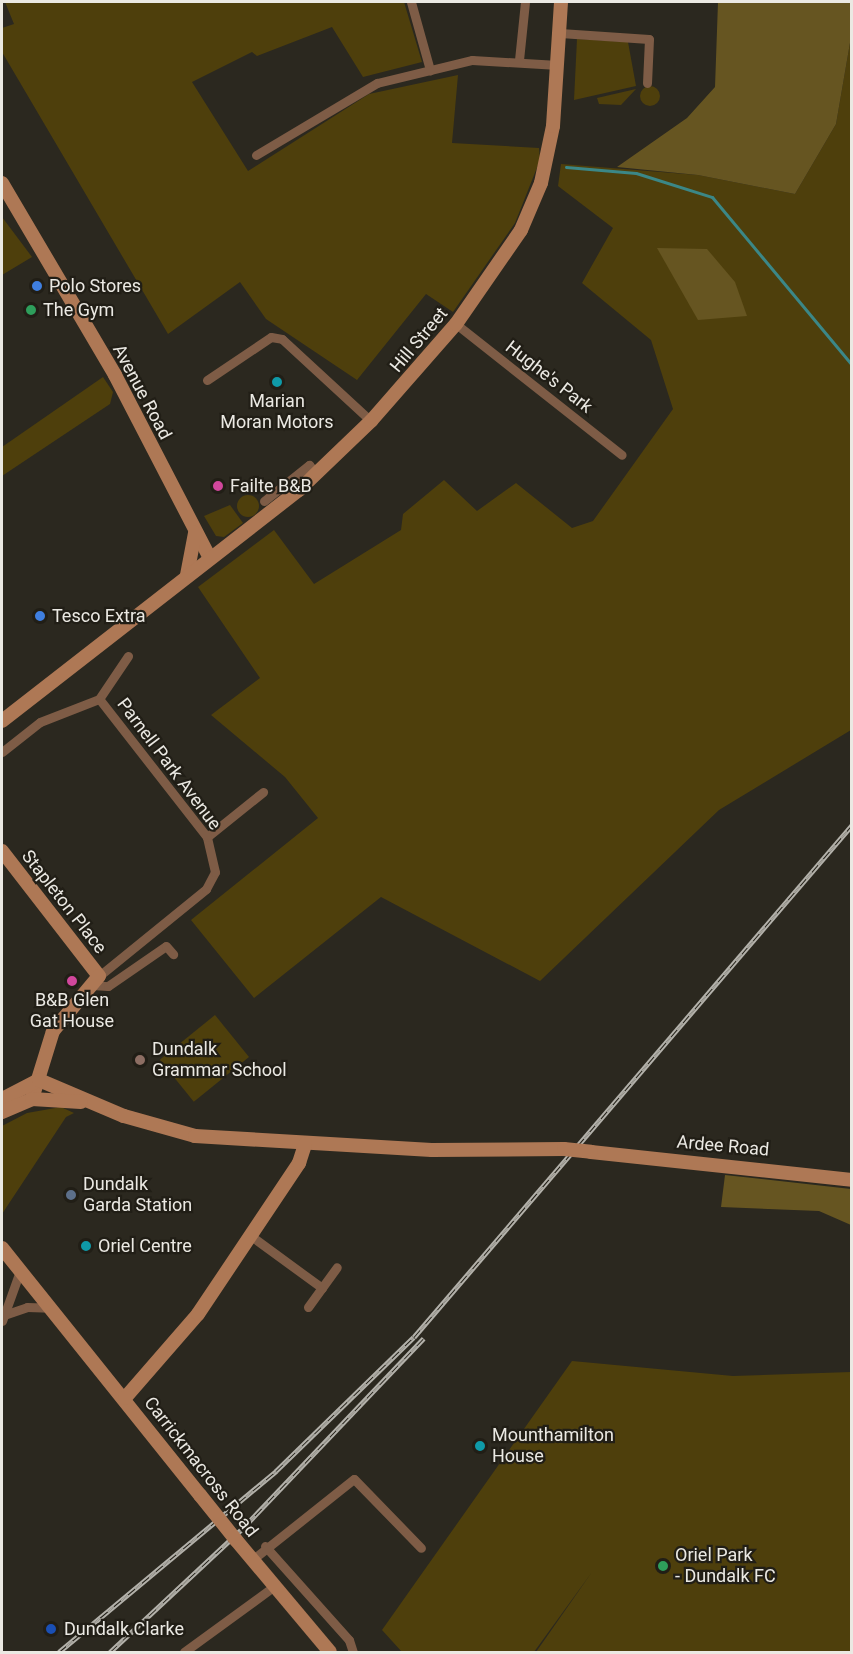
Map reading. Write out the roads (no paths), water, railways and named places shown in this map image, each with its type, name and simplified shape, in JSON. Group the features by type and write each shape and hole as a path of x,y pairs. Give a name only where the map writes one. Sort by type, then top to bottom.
{"main road":[{"name":"Hill Street","path":"2,721 102,646 317,474 371,421 456,324 533,206 549,154 558,65 561,2"},
{"name":"Avenue Road","path":"2,183 115,375 210,558"},
{"path":"186,577 195,550 195,530"},
{"name":"Stapleton Place","path":"2,851 95,980"},
{"path":"32,1099 52,1031 95,980"},
{"path":"2,1099 39,1080"},
{"path":"39,1080 86,1102"},
{"path":"2,1112 32,1099 86,1102"},
{"name":"Ardee Road","path":"86,1102 180,1134 305,1144 564,1149 852,1180"},
{"path":"125,1398 194,1319 299,1163 305,1144"},
{"name":"Carrickmacross Road","path":"2,1248 125,1398 273,1587"},
{"path":"273,1587 330,1653"}],"street":[{"path":"411,2 430,70"},
{"path":"519,60 525,2"},
{"path":"560,33 649,39 647,83"},
{"path":"256,155 362,88 472,60 519,60 558,65"},
{"name":"Hughe's Park","path":"456,324 622,455"},
{"path":"207,380 271,337 282,339 371,421"},
{"path":"264,501 309,465 317,474"},
{"path":"2,752 40,722 99,699 128,656"},
{"name":"Parnell Park Avenue","path":"95,980 212,882 207,837 99,699"},
{"path":"207,837 263,792"},
{"path":"95,980 108,986 166,946 173,954"},
{"path":"251,1236 322,1288"},
{"path":"308,1307 337,1268"},
{"path":"3,1318 20,1271"},
{"path":"3,1318 27,1307 52,1309"},
{"path":"251,1558 354,1479 421,1548"},
{"path":"266,1546 349,1640 353,1653"},
{"path":"184,1653 273,1587"}],"waterway":[{"path":"566,167 636,173 712,197 852,365"}],"railway":[{"path":"59,1652 276,1471 414,1337 852,825"},
{"path":"110,1652 243,1528 424,1338"}],"place":[{"name":"Polo Stores","path":"37,286"},
{"name":"The Gym","path":"31,310"},
{"name":"Marian Moran Motors","path":"277,382"},
{"name":"Failte B&B","path":"218,486"},
{"name":"Tesco Extra","path":"40,616"},
{"name":"B&B Glen Gat House","path":"72,981"},
{"name":"Dundalk Grammar School","path":"140,1060"},
{"name":"Dundalk Garda Station","path":"71,1195"},
{"name":"Oriel Centre","path":"86,1246"},
{"name":"Mounthamilton House","path":"480,1446"},
{"name":"Oriel Park - Dundalk FC","path":"663,1566"},
{"name":"Dundalk Clarke","path":"51,1629"}]}
